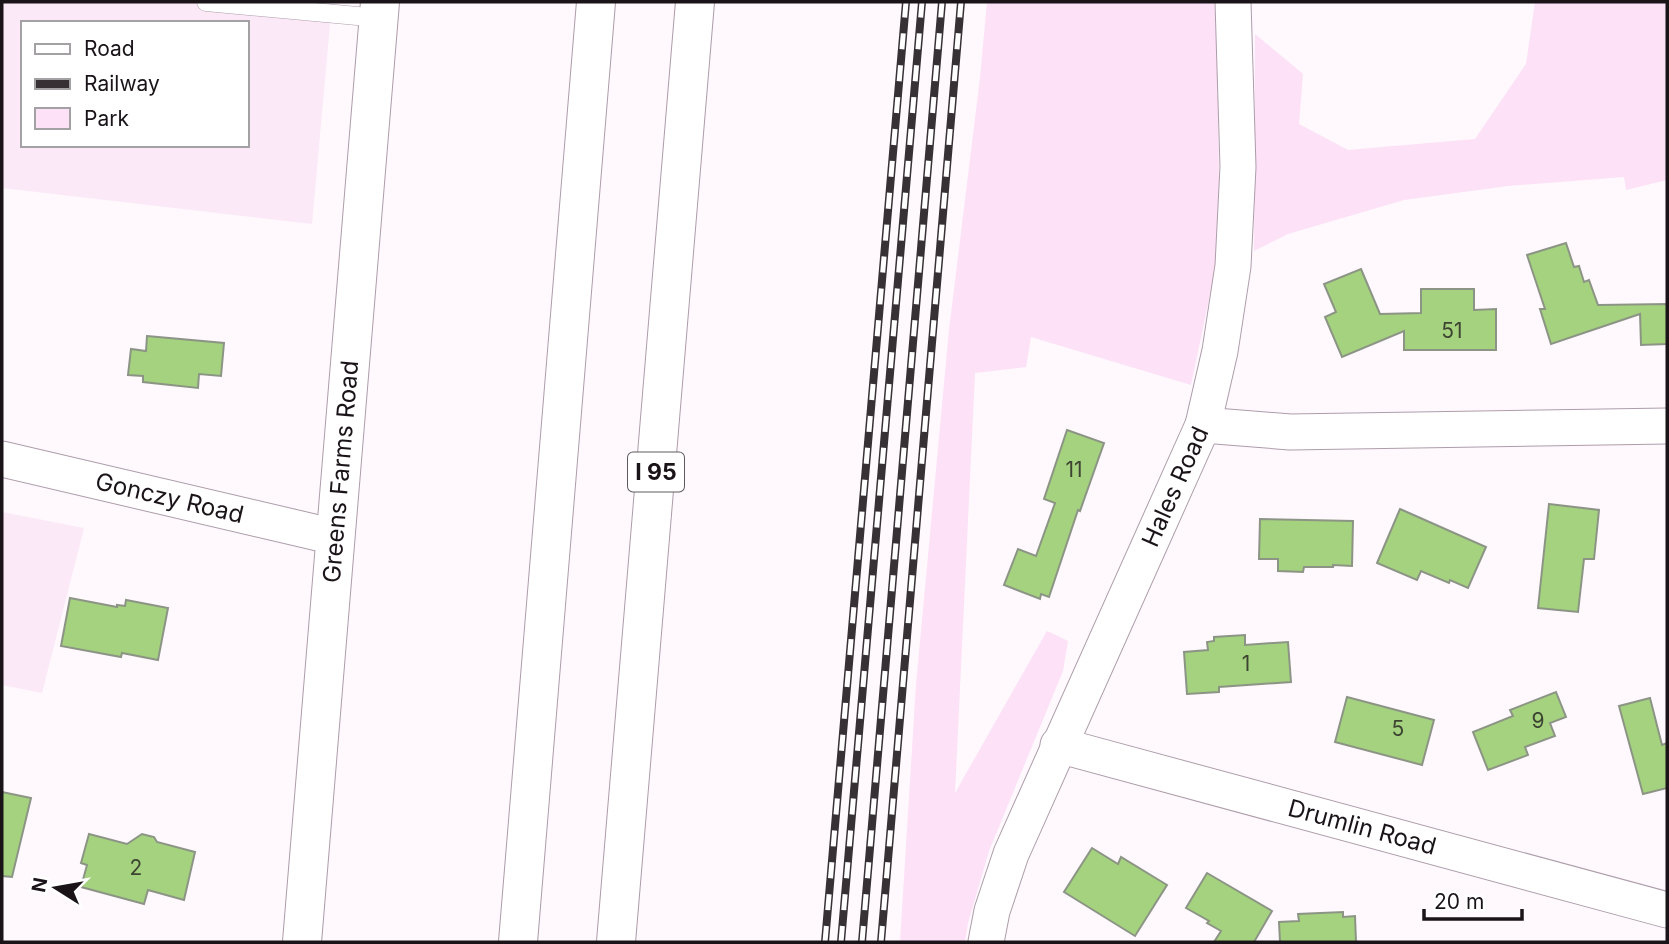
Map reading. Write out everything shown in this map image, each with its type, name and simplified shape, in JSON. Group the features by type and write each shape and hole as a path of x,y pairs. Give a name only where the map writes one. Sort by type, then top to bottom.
{"main road":[{"path":"518,942 596,2"},
{"name":"I 95","path":"616,942 695,2"},
{"name":"Greens Farms Road","path":"302,942 380,10"}],"street":[{"name":"Hales Road","path":"986,942 992,911 1010,854 1203,425 1220,351 1233,266 1238,167 1233,2"},
{"path":"1203,425 1290,432 1667,426"},
{"name":"Gonczy Road","path":"2,459 335,537"},
{"name":"Drumlin Road","path":"1058,745 1667,909"}],"lane":[{"path":"206,2 380,10"}],"shaded area":[{"path":"2,2 332,2 312,224 2,188"},
{"path":"2,512 84,528 42,693 2,685"}],"green space":[{"path":"987,2 1214,2 1220,247 1191,385 1031,337 1026,367 975,373 955,793 1047,631 1068,641 1063,671 989,851 965,942 900,942 916,685 949,330"},
{"path":"1535,2 1667,2 1667,180 1626,190 1624,177 1508,186 1404,200 1288,234 1254,251 1255,34 1303,74 1299,124 1348,150 1475,139 1526,64"}],"building":[{"path":"1566,243 1574,267 1579,266 1584,282 1589,280 1598,305 1667,304 1667,344 1641,345 1640,314 1551,344 1540,309 1545,309 1527,255"},
{"path":"1361,269 1380,314 1421,313 1421,289 1474,289 1474,310 1496,309 1496,350 1404,350 1404,331 1342,357 1325,317 1336,312 1324,284"},
{"path":"147,336 224,343 221,376 199,374 198,388 143,382 143,376 128,375 131,349 146,351"},
{"path":"1067,430 1104,443 1049,597 1041,594 1040,599 1004,585 1018,549 1036,556 1055,503 1044,499"},
{"path":"1549,504 1599,510 1594,559 1584,559 1578,612 1538,608"},
{"path":"1400,509 1486,547 1468,588 1421,571 1417,580 1377,563"},
{"path":"1260,519 1353,521 1352,566 1304,567 1303,572 1278,571 1278,559 1259,559"},
{"path":"70,598 117,607 125,606 126,600 168,608 158,660 122,653 121,657 61,646"},
{"path":"1245,635 1245,645 1288,642 1291,682 1219,687 1219,692 1187,694 1184,652 1208,650 1207,642 1214,641 1214,637"},
{"path":"1556,692 1566,717 1550,723 1555,736 1525,747 1528,755 1488,770 1473,732 1513,716 1510,710"},
{"path":"1347,697 1434,720 1422,765 1335,742"},
{"path":"1650,698 1662,745 1667,743 1667,788 1643,794 1619,706"},
{"path":"2,792 31,798 12,877 2,876"},
{"path":"89,834 127,844 142,834 154,837 157,842 195,852 184,900 148,890 144,904 81,887 87,865 81,863"},
{"path":"1092,848 1118,864 1121,857 1167,885 1135,936 1064,892"},
{"path":"1207,873 1272,911 1254,942 1214,942 1221,931 1186,908"},
{"path":"1343,912 1343,917 1355,916 1356,942 1280,942 1279,922 1299,921 1298,914"}],"railway":[{"path":"825,942 906,2"},
{"path":"841,942 922,2"},
{"path":"862,942 942,2"},
{"path":"881,942 961,2"}]}
